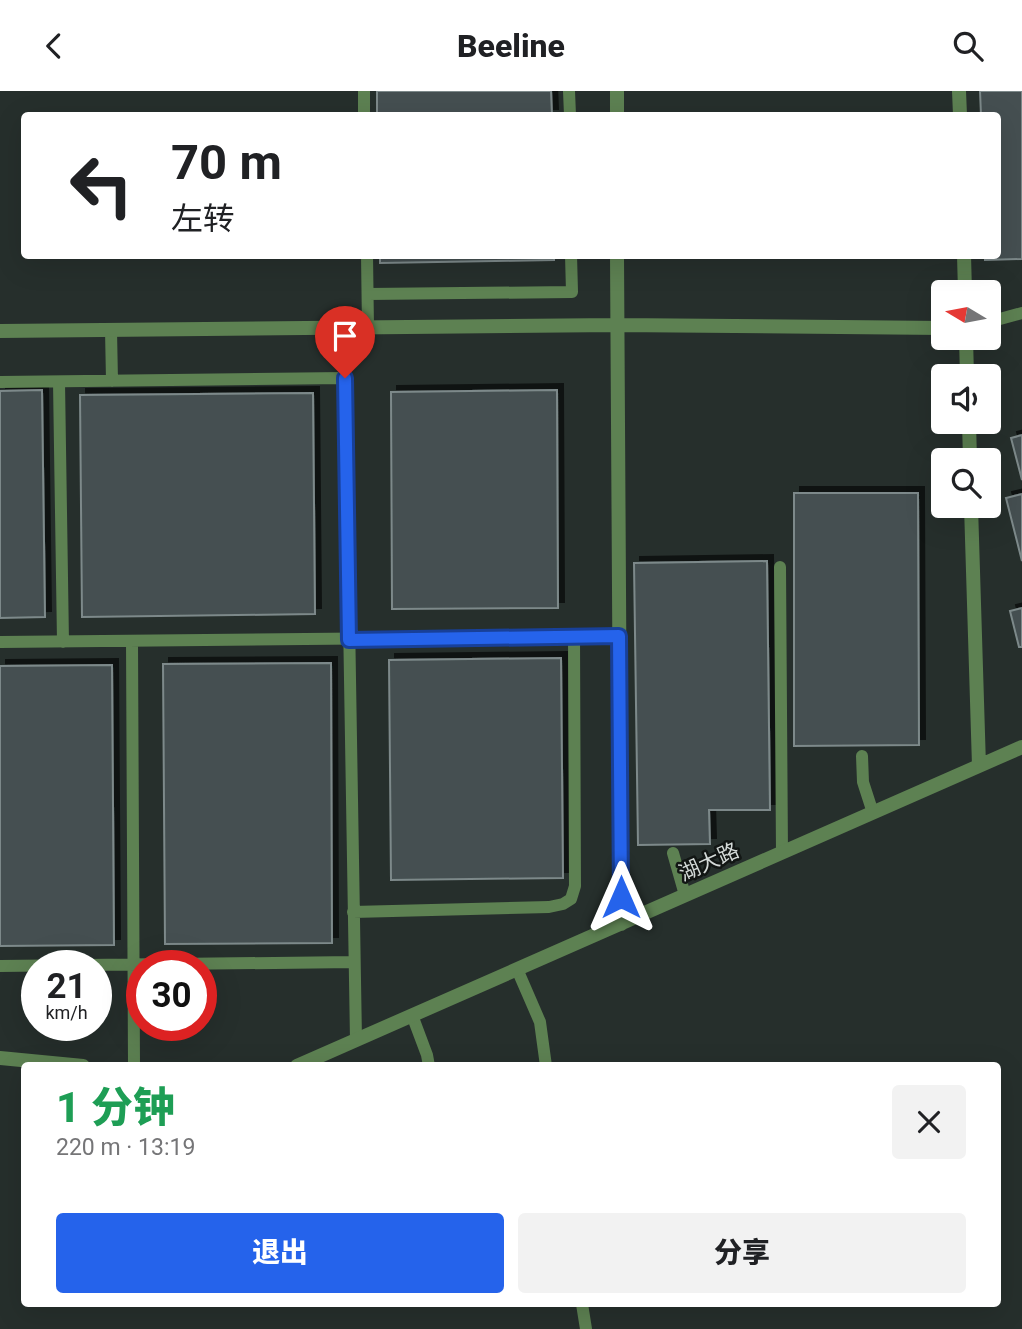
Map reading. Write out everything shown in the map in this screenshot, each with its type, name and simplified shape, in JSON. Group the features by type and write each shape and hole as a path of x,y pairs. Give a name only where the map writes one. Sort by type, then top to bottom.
{"street":[{"path":"617,91 617,112"},
{"path":"959,91 960,112"},
{"path":"617,259 621,923"},
{"path":"964,259 965,280"},
{"path":"0,331 617,325 931,328"},
{"path":"971,518 979,766"},
{"name":"湖大路","path":"306,1062 1022,747"},
{"path":"0,1058 42,1062"}],"lane":[{"path":"364,91 364,112"},
{"path":"569,91 570,112"},
{"path":"367,259 368,328"},
{"path":"368,294 572,292 571,259"},
{"path":"1001,320 1022,313"},
{"path":"1001,323 1022,322"},
{"path":"111,330 112,381"},
{"path":"0,382 345,378 356,1040"},
{"path":"60,382 63,642"},
{"path":"780,567 782,853"},
{"path":"354,912 549,907 564,904 571,899 575,885 574,636"},
{"path":"0,642 619,636"},
{"path":"132,641 133,950"},
{"path":"862,755 863,782 873,813"},
{"path":"673,853 685,895"},
{"path":"217,963 354,962"},
{"path":"0,966 126,964"},
{"path":"517,969 540,1022 545,1062"},
{"path":"412,1015 428,1062"},
{"path":"134,1041 134,1062"},
{"path":"582,1307 586,1329"}],"building":[{"path":"377,91 551,91 552,112 377,112"},
{"path":"980,91 1022,91 1022,259 985,260 1001,259 1001,112 981,112"},
{"path":"380,259 554,259 554,260 380,263"},
{"path":"42,390 45,617 0,618 0,391"},
{"path":"557,390 558,608 392,609 391,392"},
{"path":"313,393 315,614 82,617 80,395"},
{"path":"1022,435 1022,480 1011,438"},
{"path":"794,493 918,493 919,745 794,746"},
{"path":"1022,494 1022,561 1006,498"},
{"path":"767,561 770,810 709,810 710,844 638,845 634,563"},
{"path":"1022,608 1022,647 1019,647 1010,611"},
{"path":"561,658 563,878 391,880 389,660"},
{"path":"331,663 332,943 165,944 163,664"},
{"path":"112,665 114,945 0,946 0,666"}],"route":[{"path":"345,378 349,640 619,636 621,897"}]}
